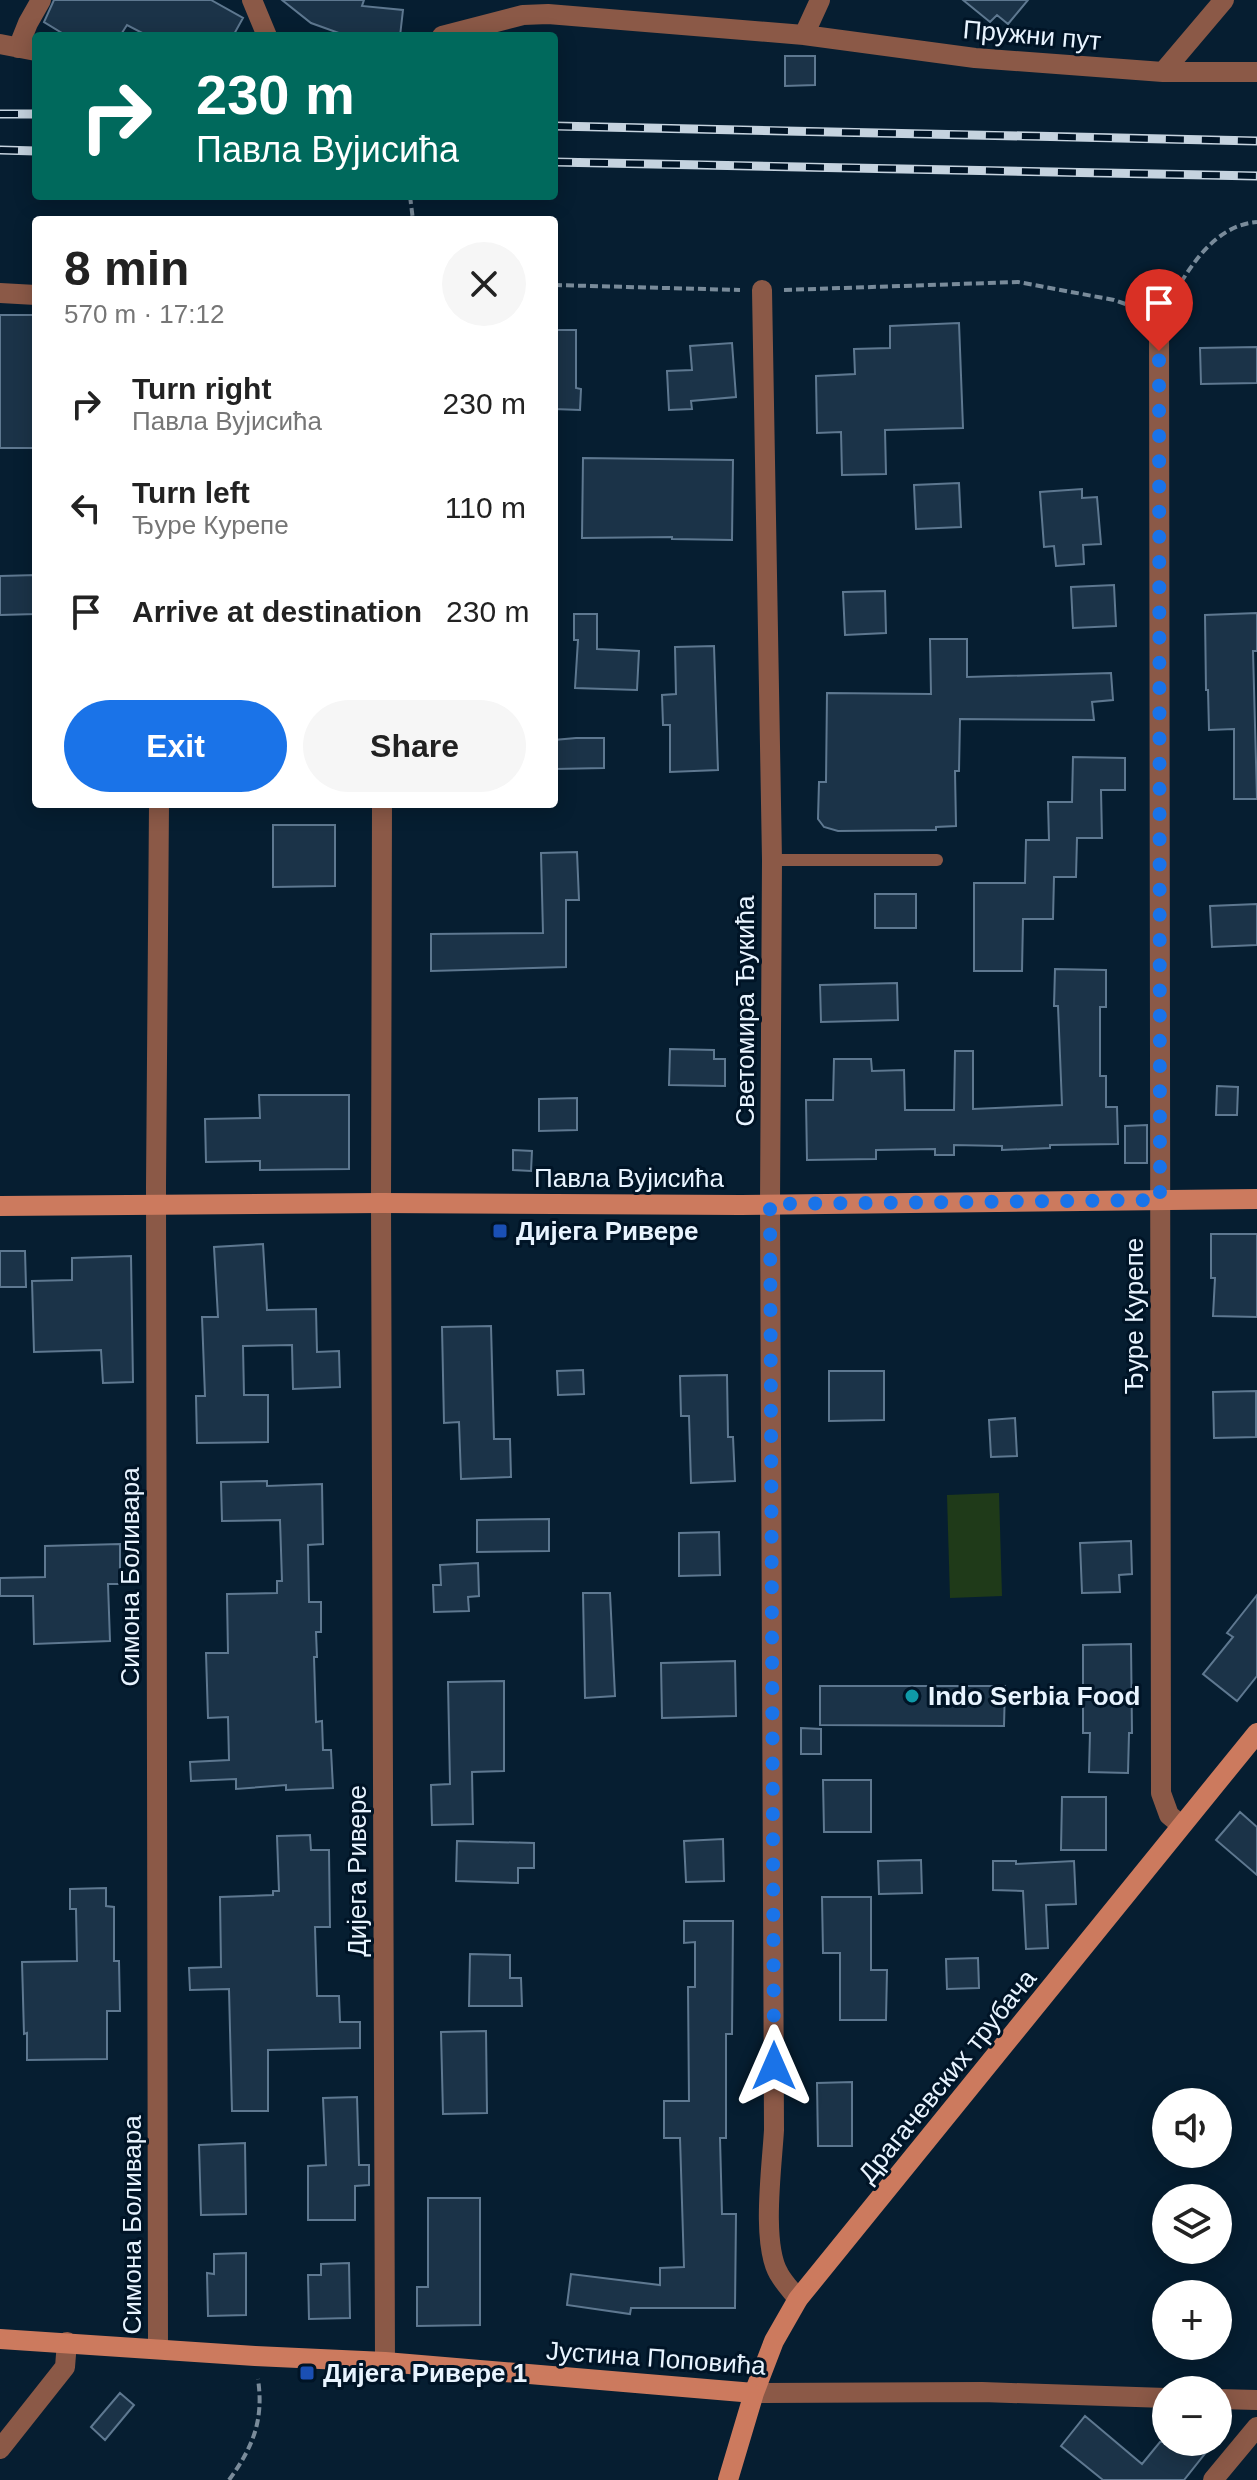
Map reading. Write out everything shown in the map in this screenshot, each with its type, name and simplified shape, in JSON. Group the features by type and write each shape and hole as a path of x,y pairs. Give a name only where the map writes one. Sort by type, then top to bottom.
{"street":[{"path":"18,47 41,0"},
{"path":"252,0 265,32"},
{"path":"804,35 820,0"},
{"path":"1163,72 1224,0"},
{"name":"Пружни пут","path":"452,32 523,4 704,29 804,35 975,58 1163,72 1257,72"},
{"name":"Светомира Ђукића","path":"762,290 772,860 770,1204 774,2130 769,2226 778,2274 798,2299"},
{"path":"0,293 32,295"},
{"name":"Ђуре Курепе","path":"1159,320 1161,1793 1169,1815 1181,1825"},
{"name":"Симона Боливара","path":"158,2349 156,1204 159,808"},
{"name":"Дијега Ривере","path":"382,808 385,2362"},
{"name":"Павла Вујисића","path":"0,1206 1257,1199"},
{"name":"Драгачевских трубача","path":"728,2480 754,2393 774,2341 798,2299 1047,1996 1257,1733"},
{"name":"Јустина Поповића","path":"0,2339 385,2362 754,2393 982,2392 1152,2398"},
{"path":"0,2449 65,2367 67,2342"},
{"path":"1232,2399 1257,2400"},
{"path":"1213,2480 1257,2427"}],"lane":[{"path":"772,860 937,860"}],"path":[{"path":"558,285 762,290 1018,282 1114,300 1136,307 1159,320 1191,263 1210,245 1243,223 1257,222"},
{"path":"229,2480 254,2437 262,2408 255,2356"}],"green space":[{"path":"999,1493 1002,1596 950,1598 947,1495"}],"building":[{"path":"54,0 211,0 243,18 235,32 140,32 127,25 123,32 60,32 44,22"},
{"path":"282,0 364,0 362,6 403,10 400,32 336,32 311,23"},
{"path":"963,0 1028,0 1008,24 997,15 990,22"},
{"path":"785,56 815,56 815,85 785,86"},
{"path":"0,315 32,315 32,448 0,448"},
{"path":"959,323 963,428 885,430 886,474 842,475 841,432 817,433 816,376 855,374 854,349 890,348 890,326"},
{"path":"558,330 576,330 576,388 581,389 580,410 558,409"},
{"path":"732,343 736,397 691,401 692,409 669,410 667,371 692,370 690,346"},
{"path":"1257,347 1257,383 1201,384 1200,348"},
{"path":"583,458 733,460 732,540 582,538"},
{"path":"959,483 961,527 916,529 914,485"},
{"path":"1082,489 1082,498 1097,497 1101,544 1083,545 1084,564 1056,566 1054,546 1044,547 1040,492"},
{"path":"32,575 32,614 0,615 0,576"},
{"path":"1114,585 1116,626 1073,628 1071,587"},
{"path":"885,591 886,633 845,635 843,592"},
{"path":"1257,613 1257,651 1253,651 1257,799 1234,799 1234,729 1209,730 1205,615"},
{"path":"574,614 597,614 597,649 639,651 637,690 575,688 578,640 574,640"},
{"path":"930,639 967,639 967,677 1111,673 1113,700 1092,702 1094,720 960,719 959,771 955,771 956,826 936,827 936,830 838,831 824,827 818,819 819,782 826,782 827,693 931,694"},
{"path":"714,646 718,770 670,772 670,725 663,725 662,695 676,694 675,647"},
{"path":"604,738 604,768 558,769 558,740"},
{"path":"1073,757 1125,758 1125,790 1101,790 1102,838 1077,838 1076,877 1054,877 1053,919 1023,919 1022,971 974,971 974,883 1025,883 1026,840 1049,840 1048,802 1072,802"},
{"path":"273,825 335,825 335,886 273,887"},
{"path":"577,852 579,900 566,900 566,967 431,971 431,934 543,933 541,853"},
{"path":"875,894 916,894 916,928 875,928"},
{"path":"1257,904 1257,945 1212,947 1210,906"},
{"path":"1055,969 1106,970 1106,1007 1100,1007 1100,1076 1106,1076 1106,1107 1117,1107 1118,1144 1050,1145 1050,1148 1002,1150 1002,1146 954,1145 954,1155 935,1155 935,1149 876,1150 876,1159 807,1160 806,1100 833,1100 834,1059 871,1059 872,1071 904,1070 905,1110 954,1110 955,1051 973,1051 973,1109 1062,1105 1058,1006 1054,1006"},
{"path":"897,983 898,1020 821,1022 820,985"},
{"path":"670,1049 714,1050 714,1059 725,1059 725,1086 669,1085"},
{"path":"1217,1086 1238,1087 1237,1115 1216,1115"},
{"path":"259,1095 349,1095 349,1169 260,1170 260,1161 206,1162 205,1119 260,1118"},
{"path":"577,1098 577,1130 539,1131 539,1099"},
{"path":"1147,1125 1147,1163 1125,1163 1125,1126"},
{"path":"513,1150 532,1151 531,1171 513,1170"},
{"path":"1211,1234 1257,1234 1257,1317 1213,1316 1215,1278 1211,1278"},
{"path":"263,1244 267,1310 316,1309 317,1352 339,1351 340,1387 293,1389 292,1345 243,1346 244,1395 268,1395 268,1442 197,1443 196,1396 205,1396 202,1317 218,1317 214,1247"},
{"path":"0,1251 25,1251 26,1287 0,1287"},
{"path":"131,1256 133,1382 103,1383 101,1350 34,1352 32,1281 72,1280 72,1258"},
{"path":"491,1326 494,1439 510,1439 511,1477 461,1479 459,1422 444,1423 442,1327"},
{"path":"583,1370 584,1394 558,1395 557,1371"},
{"path":"829,1371 884,1371 884,1420 829,1421"},
{"path":"727,1375 728,1437 733,1437 735,1481 691,1483 689,1416 681,1416 680,1376"},
{"path":"1256,1391 1256,1437 1214,1438 1213,1392"},
{"path":"1015,1418 1017,1456 991,1457 989,1420"},
{"path":"267,1481 267,1486 322,1484 323,1544 308,1545 309,1602 321,1602 321,1632 316,1632 317,1657 314,1657 316,1722 322,1721 323,1750 331,1750 333,1788 286,1790 286,1785 236,1789 236,1779 191,1781 190,1762 229,1760 228,1717 208,1718 206,1653 228,1653 227,1594 277,1593 277,1581 282,1581 280,1520 222,1521 221,1482"},
{"path":"549,1519 549,1551 477,1552 477,1520"},
{"path":"719,1532 720,1575 679,1576 679,1533"},
{"path":"1131,1541 1132,1574 1119,1575 1120,1592 1082,1593 1080,1543"},
{"path":"120,1544 120,1584 108,1584 110,1641 34,1644 33,1596 0,1596 0,1578 45,1577 45,1546"},
{"path":"478,1563 479,1596 468,1597 469,1611 434,1612 433,1585 441,1585 440,1565"},
{"path":"583,1593 610,1593 615,1696 585,1698"},
{"path":"1257,1595 1257,1676 1237,1701 1203,1674 1233,1637 1227,1633"},
{"path":"1131,1644 1132,1733 1129,1733 1128,1773 1089,1772 1090,1733 1083,1733 1083,1645"},
{"path":"735,1661 736,1716 662,1718 661,1663"},
{"path":"504,1681 504,1771 472,1772 473,1824 432,1825 431,1785 450,1784 448,1682"},
{"name":"Indo Serbia Food","path":"820,1686 1005,1686 1004,1726 820,1725"},
{"path":"801,1728 821,1729 821,1754 801,1754"},
{"path":"823,1780 871,1780 871,1832 824,1832"},
{"path":"1062,1797 1106,1797 1106,1850 1061,1850"},
{"path":"1240,1812 1257,1827 1257,1875 1216,1840"},
{"path":"310,1835 311,1850 329,1850 330,1927 315,1927 317,1996 339,1996 340,2022 360,2022 360,2048 268,2050 268,2111 232,2111 229,1989 190,1990 189,1968 221,1967 220,1897 273,1895 273,1891 279,1891 277,1836"},
{"path":"723,1839 724,1881 686,1882 684,1841"},
{"path":"457,1841 534,1843 534,1868 518,1868 518,1883 456,1881"},
{"path":"921,1860 922,1893 879,1894 878,1861"},
{"path":"993,1861 1016,1861 1016,1864 1074,1861 1076,1904 1046,1905 1048,1948 1026,1949 1023,1891 993,1890"},
{"path":"106,1888 106,1906 114,1907 114,1961 119,1961 120,2011 107,2011 107,2059 27,2060 22,1962 77,1961 76,1909 70,1909 70,1889"},
{"path":"822,1897 871,1897 871,1970 887,1970 886,2020 840,2020 840,1953 823,1953"},
{"path":"684,1921 733,1921 732,2034 726,2034 726,2138 720,2138 722,2214 736,2214 735,2308 631,2308 630,2314 567,2305 571,2274 660,2285 660,2268 684,2267 680,2138 664,2138 664,2101 689,2101 688,1987 695,1987 695,1942 684,1943"},
{"path":"470,1954 510,1955 510,1978 521,1978 522,2006 469,2006"},
{"path":"978,1958 979,1988 947,1989 946,1959"},
{"path":"486,2031 487,2113 443,2114 441,2032"},
{"path":"852,2082 852,2146 818,2146 817,2083"},
{"path":"357,2097 359,2165 369,2165 369,2185 355,2186 355,2220 308,2220 308,2166 326,2165 323,2098"},
{"path":"245,2143 246,2214 201,2215 199,2145"},
{"path":"428,2198 480,2198 480,2325 417,2326 417,2287 428,2287"},
{"path":"246,2253 246,2315 208,2316 207,2273 214,2274 214,2254"},
{"path":"349,2263 350,2318 309,2319 308,2275 321,2275 321,2264"},
{"path":"120,2393 134,2405 105,2440 91,2427"},
{"path":"1085,2416 1142,2464 1152,2452 1152,2456 1203,2456 1184,2480 1103,2480 1061,2446"}],"railway":[{"path":"0,114 32,114"},
{"path":"558,126 1257,141"},
{"path":"0,150 32,151"},
{"path":"558,162 1257,176"}],"place":[{"name":"Дијега Ривере","path":"500,1231"},
{"name":"Indo Serbia Food","path":"912,1696"},
{"name":"Дијега Ривере 1","path":"307,2373"}],"route":[{"path":"774,2066 770,1204 1160,1200 1159,351"}]}
